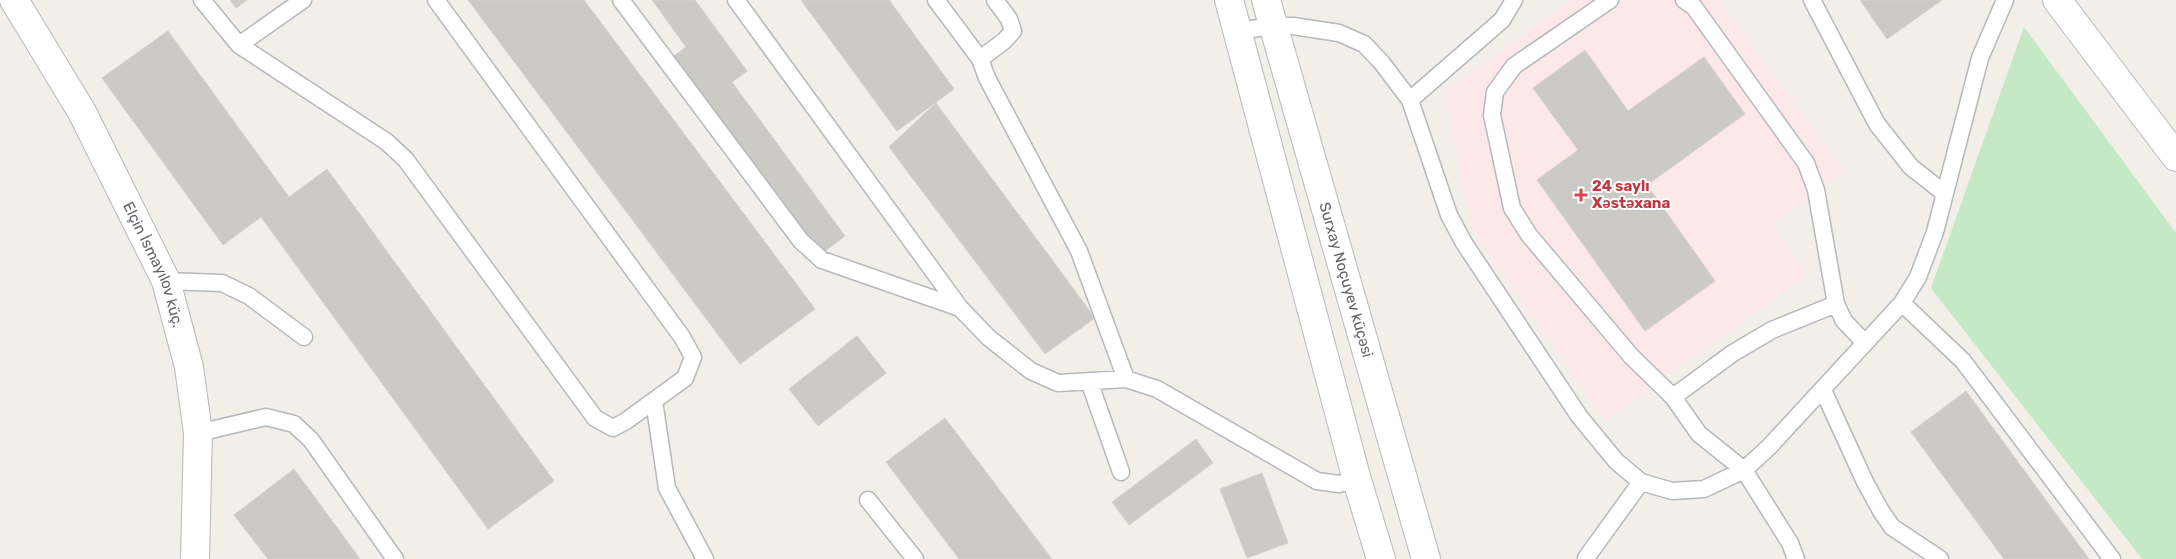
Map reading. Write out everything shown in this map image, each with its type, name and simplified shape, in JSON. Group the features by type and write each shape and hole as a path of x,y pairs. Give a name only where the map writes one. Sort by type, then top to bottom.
{"street":[{"name":"Elçin İsmayılov küç.","path":"14,0 82,112 166,281 189,367 198,433 194,559"},
{"path":"1229,0 1357,480 1381,559"},
{"path":"2057,0 2176,157"},
{"name":"Surxay Noçuyev küçəsi","path":"1270,13 1426,559"}],"lane":[{"path":"202,0 238,44 387,142 406,160 595,418 613,428 626,421 685,378 693,357 682,337 436,0"},
{"path":"238,44 303,0"},
{"path":"622,0 801,241 822,260 960,308"},
{"path":"736,0 960,308 989,338 1031,371 1058,383 1126,379 1157,388 1317,481 1339,484 1357,480"},
{"path":"936,0 980,59 987,78 1079,251 1126,379"},
{"path":"980,59 1013,32 1009,19 995,0"},
{"path":"1410,100 1502,20 1514,0"},
{"path":"1610,0 1514,66 1494,92 1492,115 1512,208 1529,235 1631,356 1673,396 1700,434 1744,470 1790,543 1796,559"},
{"path":"1684,0 1694,7 1792,141 1806,164 1816,190 1836,304 1844,321 1865,343"},
{"path":"1812,0 1877,124 1911,167 1944,193"},
{"path":"1237,31 1270,13 1293,26 1339,33 1364,44 1382,63 1410,100 1449,215 1464,243 1579,416 1616,461 1641,482 1672,491 1704,489 1744,470 1824,390 1902,303 1918,277 1935,232 1980,58 2005,0"},
{"path":"166,281 222,283 249,296 304,337"},
{"path":"1902,303 1963,361 2112,559"},
{"path":"1673,396 1733,353 1772,330 1836,304"},
{"path":"1089,381 1121,472"},
{"path":"1824,390 1865,482 1881,511 1892,527 1940,559"},
{"path":"654,401 667,488 705,559"},
{"path":"198,433 266,417 294,424 311,440 395,559"},
{"path":"1586,558 1641,482"},
{"path":"868,500 915,559"}],"shaded area":[{"path":"1569,0 1719,0 1844,170 1773,225 1807,275 1605,421 1470,226 1445,92"}],"green space":[{"path":"2024,27 2176,233 2176,559 2142,559 1931,288"}],"building":[{"path":"230,0 247,0 236,8"},
{"path":"468,0 584,0 815,309 740,364"},
{"path":"652,0 695,0 747,71 732,82 845,236 820,255 674,56 686,47"},
{"path":"801,0 889,0 954,89 897,131"},
{"path":"1860,0 1942,0 1887,39"},
{"path":"168,31 289,197 327,169 554,481 488,529 261,217 223,245 102,78"},
{"path":"1585,50 1628,111 1704,57 1745,114 1647,185 1715,281 1645,331 1537,180 1578,150 1533,88"},
{"path":"936,103 1095,318 1045,354 889,147"},
{"path":"857,336 886,373 818,426 789,389"},
{"path":"1966,391 2089,559 2004,559 1911,432"},
{"path":"945,418 1052,559 959,559 886,462"},
{"path":"1196,439 1213,463 1129,525 1112,502"},
{"path":"294,469 360,559 268,559 234,515"},
{"path":"1262,473 1288,543 1247,558 1220,489"}],"place":[{"name":"24 saylı Xəstəxana","path":"1581,195"}]}
